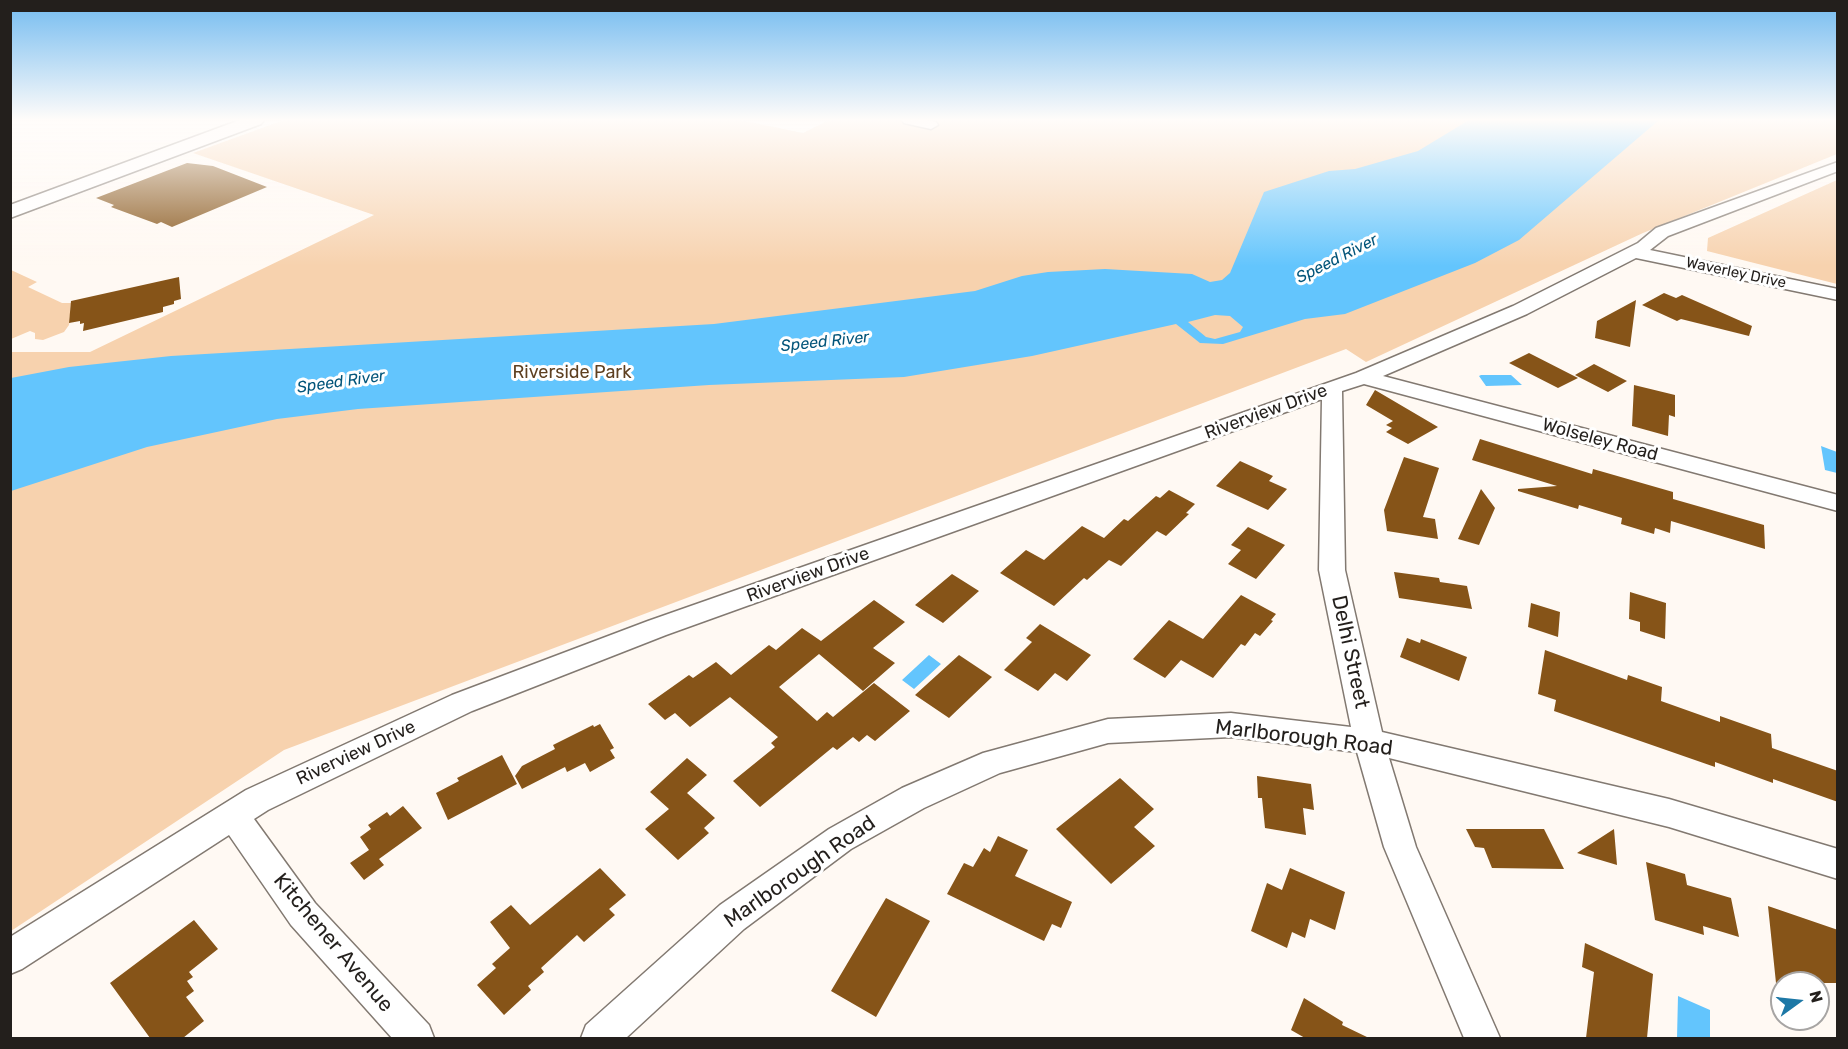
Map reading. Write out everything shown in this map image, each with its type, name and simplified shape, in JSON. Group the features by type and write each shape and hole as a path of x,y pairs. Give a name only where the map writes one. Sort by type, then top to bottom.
{"main road":[{"path":"10,212 125,169"}],"street":[{"name":"Riverview Drive","path":"10,957 256,800 387,738 494,691 657,628 1363,377 1520,310 1634,252 1662,232 1830,169"},
{"name":"Waverley Drive","path":"1634,252 1838,295"},
{"name":"Wolseley Road","path":"1363,377 1838,503"},
{"name":"Delhi Street","path":"1332,388 1332,570 1370,741 1400,848 1482,1038"},
{"name":"Marlborough Road","path":"599,1038 732,917 840,839 913,798 994,762 1108,731 1232,725 1370,741 1669,813 1838,864"},
{"name":"Kitchener Avenue","path":"233,815 303,914 416,1038"}],"green space":[{"name":"Riverside Park","path":"240,169 1800,169 1643,233 1366,362 1346,349 284,750 11,931 11,352 90,352 374,215"},
{"path":"1837,180 1837,284 1707,251 1708,238"},
{"path":"11,270 37,282 28,287 62,303 71,303 69,325 64,332 43,340 35,339 35,333 30,331 11,339"}],"water":[{"name":"Speed River","path":"1355,169 1602,169 1519,240 1475,263 1345,314 1305,319 1223,344 1200,343 1176,324 1032,356 904,377 709,385 358,409 277,419 147,447 11,491 11,378 69,367 171,356 714,324 975,291 1022,276 1048,272 1105,269 1192,274 1210,282 1222,280 1230,273 1264,192 1329,171","holes":["1215,315 1230,316 1243,327 1240,332 1215,339 1206,337 1188,322"]},
{"path":"1511,375 1522,385 1486,386 1479,376"},
{"path":"1821,446 1837,452 1837,473 1825,470"},
{"path":"929,655 941,664 914,689 902,680"},
{"path":"1678,996 1710,1010 1710,1038 1677,1038"}],"building":[{"path":"172,169 221,169 267,187 172,227 161,222 157,224 111,207 114,205 96,198"},
{"path":"179,277 181,299 163,307 163,312 83,331 84,323 80,324 80,321 69,323 71,301"},
{"path":"1664,293 1676,298 1682,295 1752,326 1749,336 1681,319 1677,321 1642,305"},
{"path":"1636,300 1630,347 1595,338 1597,321"},
{"path":"1529,353 1578,378 1558,388 1509,363"},
{"path":"1594,364 1627,381 1608,392 1575,375"},
{"path":"1634,385 1675,395 1675,417 1669,415 1668,436 1632,426"},
{"path":"1375,390 1438,427 1408,444 1386,432 1392,428 1386,425 1393,421 1366,405"},
{"path":"1480,439 1592,474 1593,469 1673,492 1673,499 1764,525 1765,549 1671,521 1670,533 1655,528 1654,534 1621,524 1622,518 1579,505 1578,509 1518,491 1518,489 1557,486 1472,460"},
{"path":"1404,457 1439,468 1423,517 1435,519 1438,539 1387,531 1384,510"},
{"path":"1240,461 1273,476 1269,481 1287,489 1268,510 1216,486"},
{"path":"1481,489 1495,508 1479,545 1458,539"},
{"path":"1169,490 1195,504 1186,513 1189,514 1166,536 1157,531 1121,566 1109,560 1087,580 1084,578 1054,606 1000,573 1026,550 1044,560 1082,526 1104,538 1124,519 1128,521 1156,496 1160,498"},
{"path":"1248,527 1285,545 1256,579 1228,564 1241,550 1231,545"},
{"path":"1394,572 1439,578 1440,582 1467,586 1472,609 1399,598"},
{"path":"952,574 979,591 943,623 915,605"},
{"path":"1630,592 1666,603 1665,639 1640,631 1640,622 1629,619"},
{"path":"1241,595 1276,614 1260,636 1255,633 1245,646 1241,644 1213,678 1181,660 1165,678 1133,659 1169,620 1203,639"},
{"path":"874,600 905,622 873,648 895,663 863,691 819,654 779,687 817,721 827,712 833,717 874,683 910,711 875,741 867,735 859,742 853,737 837,750 833,747 760,807 733,781 775,747 771,743 778,737 730,697 690,727 675,713 665,720 648,704 689,675 693,678 716,662 731,675 769,645 776,650 802,628 821,641"},
{"path":"1531,603 1560,612 1558,637 1528,627"},
{"path":"1040,624 1091,655 1067,681 1055,673 1038,691 1004,670 1032,642 1026,638"},
{"path":"1407,638 1420,643 1421,639 1467,657 1459,681 1400,657"},
{"path":"1545,650 1627,680 1628,675 1662,687 1661,701 1720,722 1720,716 1771,734 1772,748 1838,771 1838,802 1773,779 1773,783 1715,762 1715,767 1554,711 1556,700 1538,694"},
{"path":"959,655 992,677 949,718 915,695"},
{"path":"600,724 614,748 610,750 615,758 590,772 585,763 567,772 565,767 522,789 515,776 522,766 555,749 553,745 593,725 594,727"},
{"path":"502,755 517,784 448,820 436,793 459,781 457,778"},
{"path":"687,758 707,775 687,793 715,818 704,828 709,833 678,860 645,829 669,809 650,792"},
{"path":"1257,776 1311,784 1314,810 1303,808 1306,835 1265,828 1262,798 1258,798"},
{"path":"1120,778 1154,809 1134,827 1155,846 1111,884 1056,829"},
{"path":"403,806 422,828 379,859 384,865 364,880 350,863 369,850 360,837 371,829 368,825 387,812 390,816"},
{"path":"1466,829 1544,829 1564,869 1492,868 1484,848 1475,847"},
{"path":"1614,829 1617,865 1577,853"},
{"path":"998,836 1028,850 1015,876 1072,902 1061,928 1052,924 1044,941 947,894 964,863 973,867 984,848 990,852"},
{"path":"1646,862 1685,874 1687,885 1731,898 1739,937 1703,926 1704,935 1655,920"},
{"path":"600,868 626,895 609,909 615,915 584,942 577,935 541,968 544,972 528,986 531,990 504,1015 477,985 496,968 492,964 510,948 490,922 511,905 530,925"},
{"path":"1290,868 1345,892 1335,930 1310,919 1305,938 1292,932 1287,948 1251,931 1267,883 1282,890"},
{"path":"886,898 930,921 876,1017 831,991"},
{"path":"1768,906 1838,930 1838,983 1830,983 1830,971 1775,971"},
{"path":"194,920 218,949 189,972 193,977 187,981 194,991 186,997 204,1021 183,1038 150,1038 110,983"},
{"path":"1585,943 1653,974 1647,1038 1586,1038 1594,972 1582,967"},
{"path":"1304,998 1343,1022 1342,1025 1369,1038 1305,1038 1291,1030"}]}
